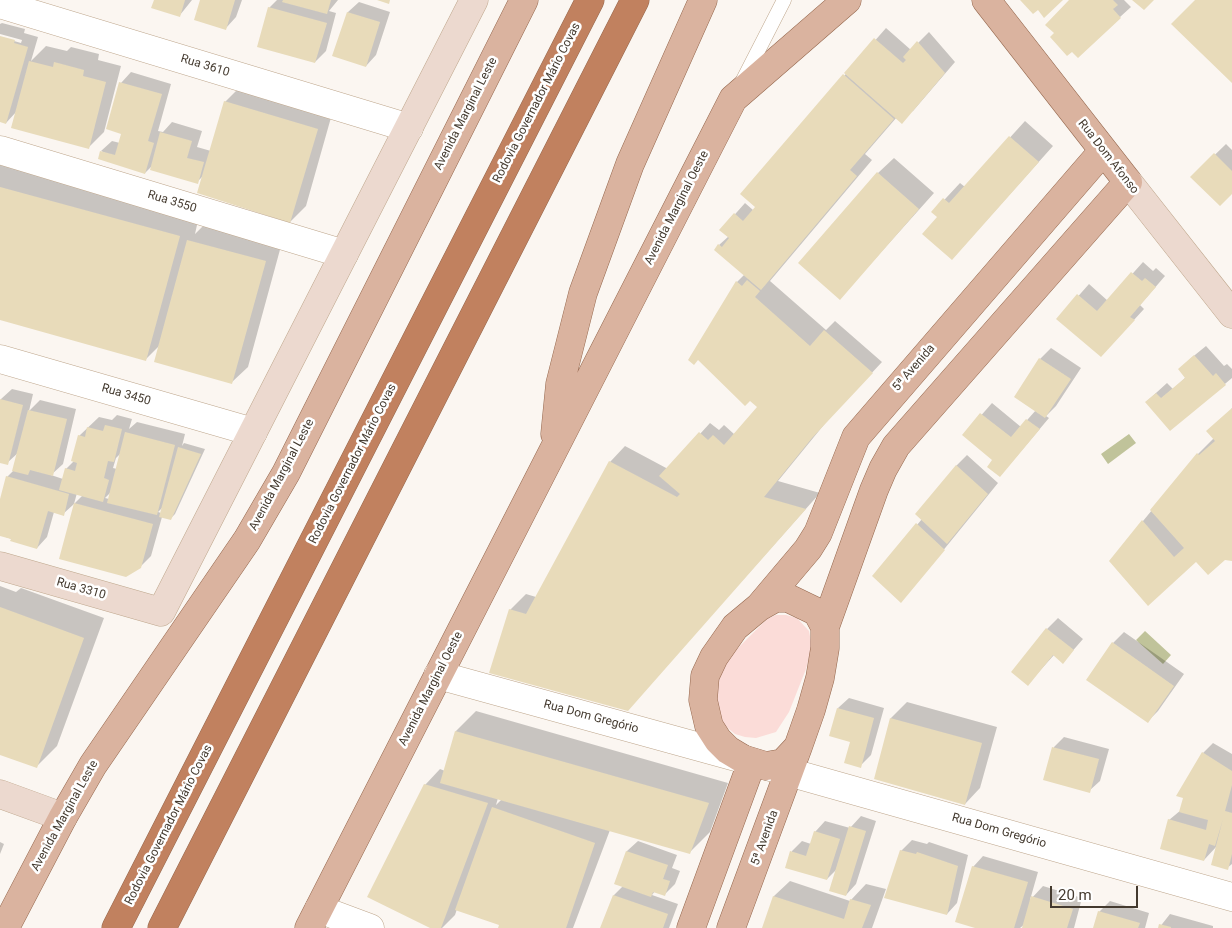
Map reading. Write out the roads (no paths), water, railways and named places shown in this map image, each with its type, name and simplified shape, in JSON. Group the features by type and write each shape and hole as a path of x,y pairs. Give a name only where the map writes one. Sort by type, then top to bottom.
{"highway":[{"name":"Rodovia Governador Mário Covas","path":"116,928 590,0"},
{"path":"162,928 635,0"}],"main road":[{"path":"253,432 474,0"},
{"name":"Avenida Marginal Leste","path":"5,928 63,817 121,722 247,540 286,473 524,0"},
{"name":"Avenida Marginal Oeste","path":"553,451 560,384 583,293 630,164 703,0"},
{"name":"Avenida Marginal Oeste","path":"314,918 733,98 847,0"},
{"name":"Rua Dom Afonso","path":"986,0 1103,151 1231,311"},
{"name":"5ª Avenida","path":"759,607 808,549 818,533 856,437 1103,151"},
{"path":"825,627 874,490 896,446 1128,182"},
{"name":"Rua 3310","path":"0,566 161,612 253,432"},
{"path":"763,765 728,750 718,740 709,726 703,700 705,676 714,657 736,628 759,607 775,598 788,598 805,604 817,612 825,627"},
{"name":"5ª Avenida","path":"691,928 763,765 798,747 820,678 825,648 825,627"},
{"name":"5ª Avenida","path":"731,928 763,765"},
{"path":"0,794 63,817"}],"street":[{"name":"Rua 3610","path":"0,4 409,128"},
{"name":"Rua 3550","path":"0,150 344,254"},
{"name":"Rua 3450","path":"0,359 253,432"},
{"name":"Rua Dom Gregório","path":"438,675 1232,897"},
{"path":"314,918 370,928"}],"lane":[{"path":"733,98 784,0"}]}
